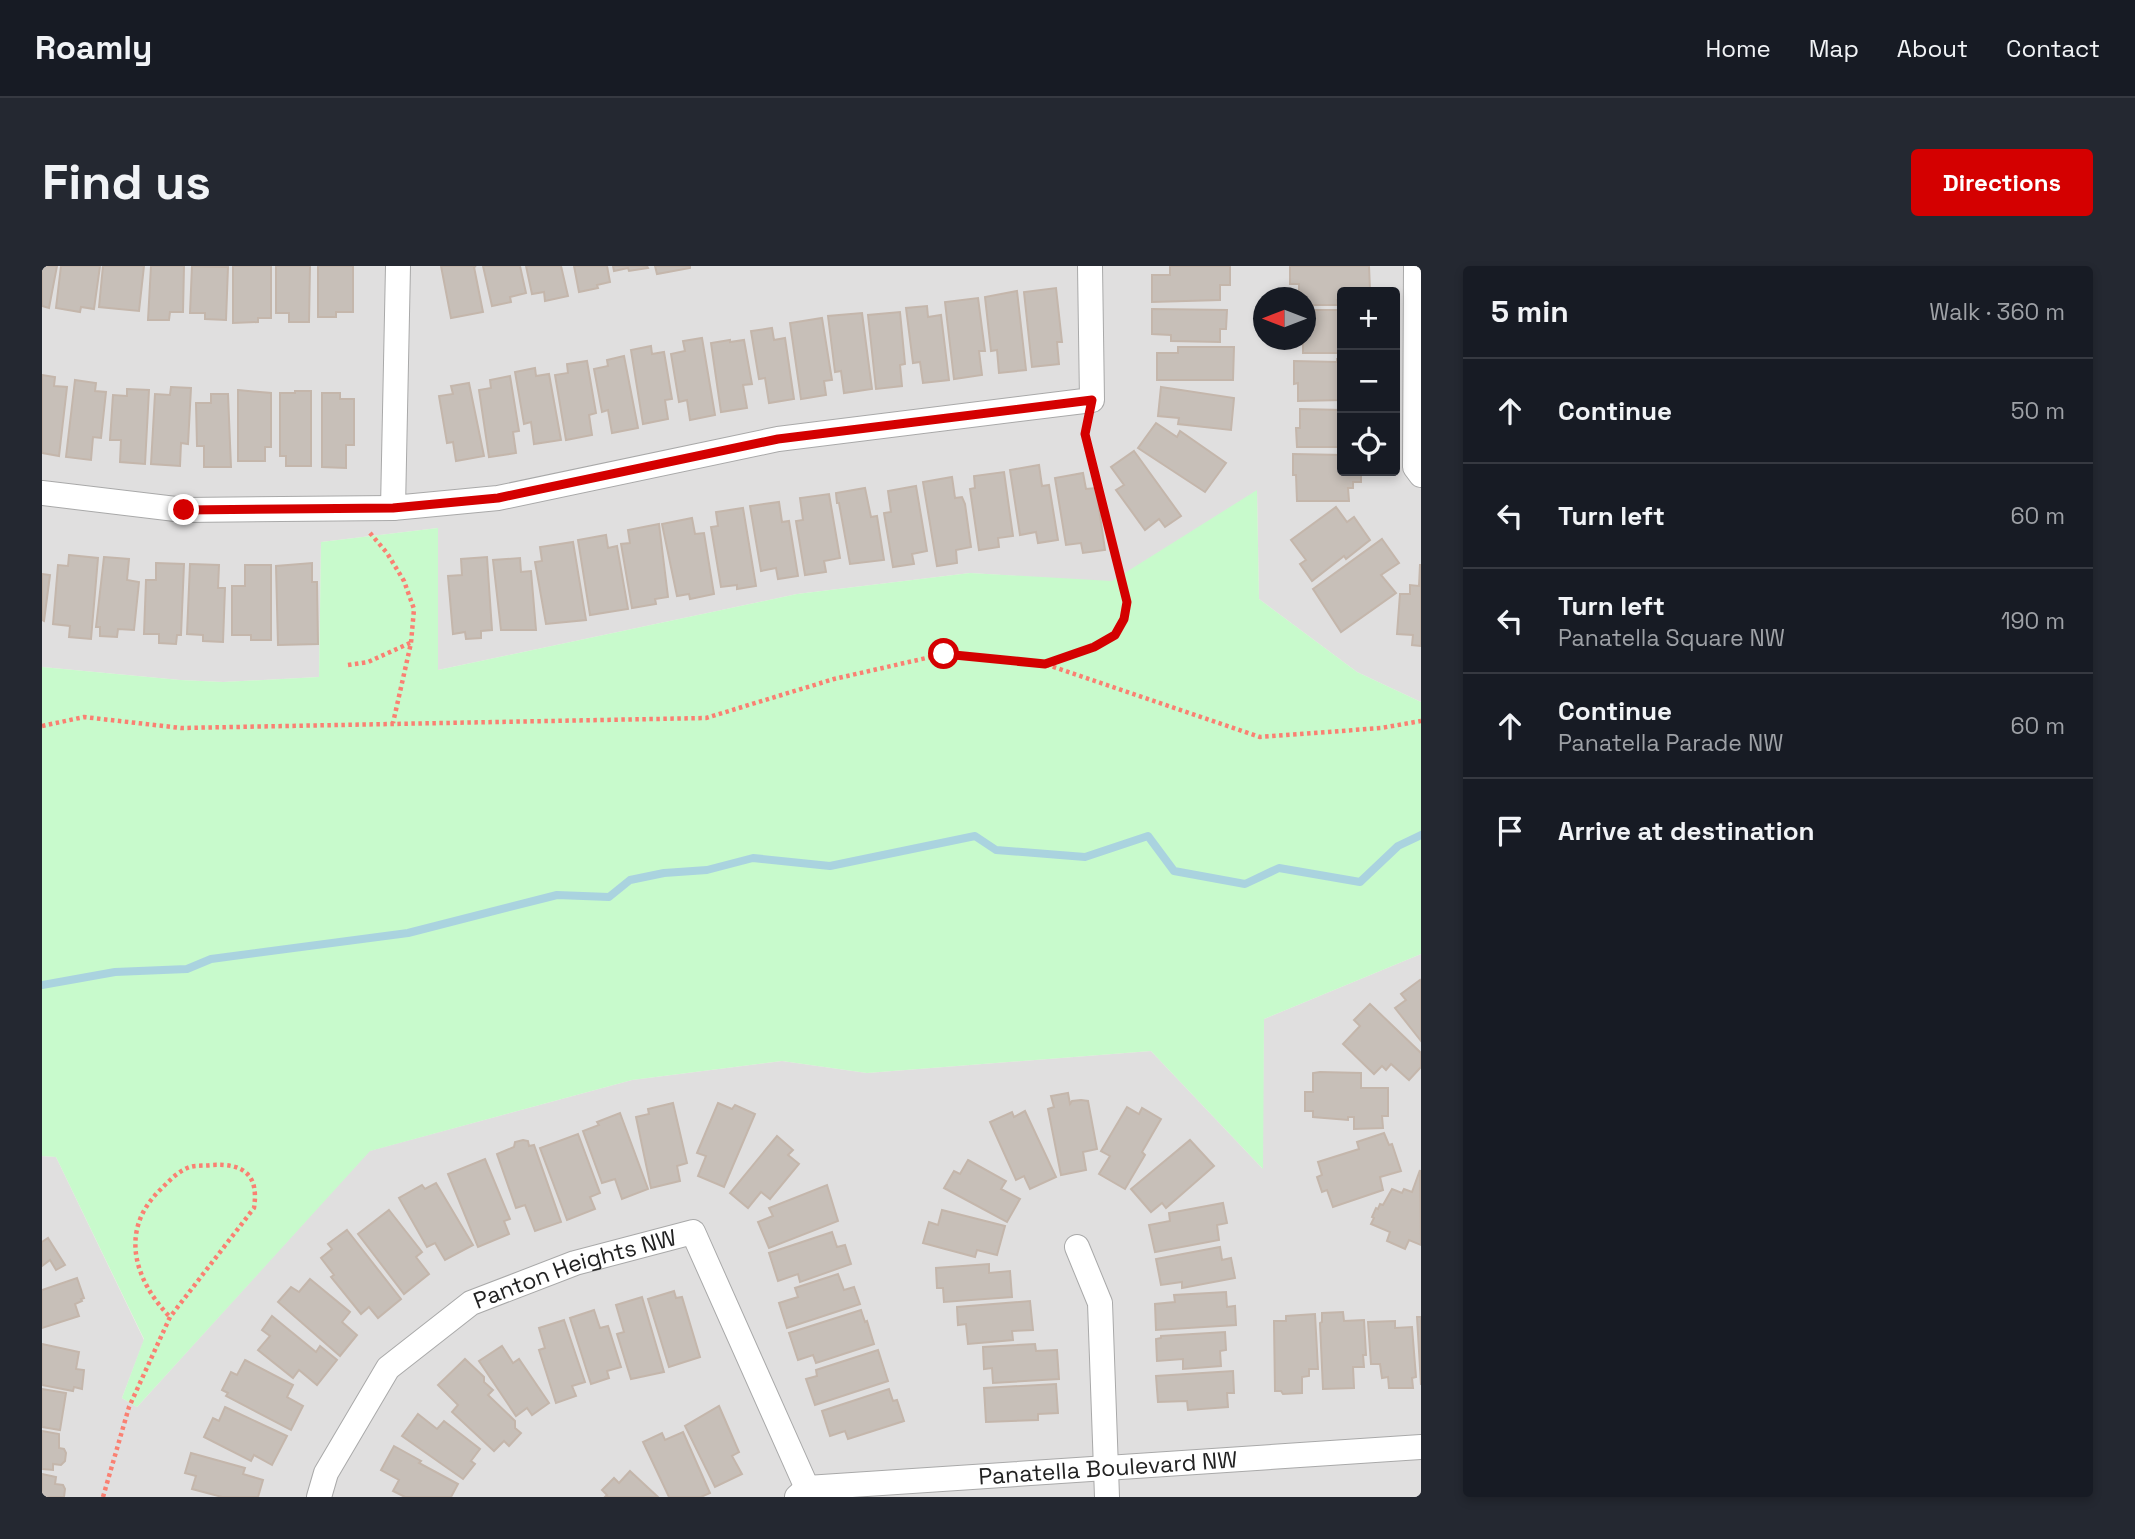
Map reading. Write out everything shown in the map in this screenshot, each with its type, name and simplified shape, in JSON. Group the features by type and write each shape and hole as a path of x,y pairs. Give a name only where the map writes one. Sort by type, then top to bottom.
{"street":[{"path":"393,508 398,266"},
{"path":"42,493 184,510 393,508 498,498 778,439 1092,400 1090,266"},
{"path":"1416,266 1415,467 1421,475"},
{"name":"Panton Heights NW","path":"319,1497 326,1473 388,1368 471,1303 575,1263 693,1232 802,1493"},
{"path":"1077,1247 1100,1303 1107,1497"},
{"name":"Panatella Boulevard NW","path":"802,1493 1107,1468 1421,1447"}],"path":[{"path":"1045,664 1094,647 1115,635 1124,619 1127,602 1085,434 1092,400"},
{"path":"366,528 387,553 404,581 414,609 411,643 393,723"},
{"path":"348,665 368,662 411,643"},
{"path":"42,726 84,717 181,728 706,718 834,679 944,654 1045,664 1260,737 1381,728 1421,721"},
{"path":"103,1497 128,1407 170,1317 254,1208 257,1191 252,1179 240,1169 219,1165 191,1167 173,1176 140,1217 134,1244 137,1264 147,1289 170,1317"}],"shaded area":[{"path":"42,266 1421,266 1421,702 1357,672 1259,599 1257,491 1112,582 970,573 797,594 438,670 438,528 321,542 319,677 223,682 42,667"},
{"path":"1421,954 1421,1497 42,1497 42,1156 56,1157 144,1340 122,1398 137,1407 369,1151 632,1080 782,1061 867,1073 1151,1051 1262,1168 1264,1019"}],"green space":[{"path":"1257,490 1259,599 1357,672 1421,702 1421,954 1264,1019 1263,1169 1151,1051 867,1073 782,1061 632,1080 370,1151 137,1407 122,1398 144,1339 56,1157 42,1156 42,667 223,682 319,677 321,542 438,528 438,670 797,594 970,573 1112,581"}],"building":[{"path":"42,266 57,266 49,308 42,306"},
{"path":"61,266 100,266 94,309 81,307 80,312 56,308"},
{"path":"103,266 144,266 139,311 99,307"},
{"path":"151,266 184,266 183,312 170,312 169,320 148,320"},
{"path":"192,266 228,267 226,320 205,319 205,313 190,313"},
{"path":"233,266 271,266 271,318 258,318 258,322 233,323"},
{"path":"276,266 310,266 309,322 289,322 289,313 276,313"},
{"path":"318,266 353,266 353,312 336,312 336,317 318,317"},
{"path":"441,266 476,266 474,267 483,312 451,318"},
{"path":"483,266 520,266 526,293 510,297 511,302 492,306"},
{"path":"526,266 561,266 568,296 545,301 544,292 532,294"},
{"path":"574,266 607,266 610,282 579,292"},
{"path":"613,266 647,266 648,268 614,271"},
{"path":"655,266 690,266 690,268 657,274"},
{"path":"1170,266 1230,266 1230,285 1220,285 1220,300 1152,302 1152,275 1170,275"},
{"path":"1290,266 1369,266 1370,287 1337,287 1337,305 1316,305 1316,287 1290,284"},
{"path":"1056,288 1062,342 1057,342 1059,364 1032,367 1024,292"},
{"path":"1017,291 1026,370 999,373 997,350 991,351 985,297"},
{"path":"978,298 985,351 979,351 982,375 954,379 945,302"},
{"path":"927,306 928,317 941,315 949,380 923,383 920,362 913,363 906,308"},
{"path":"1152,309 1227,310 1226,329 1220,329 1220,342 1171,341 1171,335 1152,334"},
{"path":"1316,310 1337,310 1337,353 1303,353 1303,350 1316,350"},
{"path":"900,312 905,364 900,365 902,386 876,389 868,315"},
{"path":"862,313 872,389 844,393 841,371 835,372 828,316"},
{"path":"822,318 832,380 824,381 826,395 801,399 790,323"},
{"path":"772,328 774,340 785,338 794,399 769,403 765,378 759,379 751,331"},
{"path":"702,338 715,415 690,420 687,400 679,402 671,354 685,351 683,341"},
{"path":"744,340 752,384 743,385 747,408 721,412 711,343"},
{"path":"651,346 652,354 664,352 672,399 665,400 668,419 643,424 631,350"},
{"path":"1178,347 1234,347 1233,380 1157,380 1157,353 1178,353"},
{"path":"624,356 638,428 612,433 608,410 602,412 594,369 608,366 607,360"},
{"path":"587,361 596,413 589,415 592,435 566,440 555,375 568,373 567,364"},
{"path":"1294,361 1337,362 1337,400 1298,401 1298,383 1294,384"},
{"path":"535,368 536,376 549,374 561,440 534,444 531,422 524,424 515,372"},
{"path":"42,375 55,377 54,386 67,387 59,456 42,453"},
{"path":"510,376 519,431 513,432 516,453 489,457 479,390 491,388 490,380"},
{"path":"75,380 96,383 95,391 106,392 101,438 93,437 91,460 66,457"},
{"path":"469,383 484,456 456,461 453,442 447,443 439,396 453,394 451,386"},
{"path":"171,387 191,388 188,444 181,443 180,466 151,464 155,394 170,395"},
{"path":"1161,387 1234,398 1231,430 1178,424 1179,418 1158,416"},
{"path":"127,389 149,390 145,464 120,462 121,440 110,440 113,395 127,396"},
{"path":"238,390 271,393 271,447 265,447 265,461 238,461"},
{"path":"311,391 311,466 286,466 286,456 280,456 280,393"},
{"path":"322,393 340,393 340,399 354,399 354,445 346,445 346,468 322,467"},
{"path":"211,394 228,394 231,467 204,467 204,446 197,446 196,403 211,403"},
{"path":"1300,409 1337,410 1337,447 1297,447 1296,428 1300,428"},
{"path":"1156,423 1177,437 1180,431 1226,463 1205,492 1138,448"},
{"path":"1134,451 1181,516 1165,527 1159,519 1145,530 1116,490 1124,485 1111,467"},
{"path":"1293,454 1337,455 1337,476 1361,476 1361,482 1353,482 1353,488 1348,488 1349,501 1297,501 1296,475 1293,475"},
{"path":"1039,465 1042,486 1049,485 1058,540 1038,543 1036,532 1020,535 1010,470"},
{"path":"1004,472 1013,536 998,538 999,547 979,550 970,489 975,488 974,476"},
{"path":"1083,473 1086,489 1096,488 1105,550 1083,553 1081,543 1066,545 1055,478"},
{"path":"952,477 955,498 962,497 965,504 971,547 956,550 957,563 937,566 923,482"},
{"path":"916,486 927,551 912,554 914,564 893,567 884,513 891,512 888,491"},
{"path":"865,488 871,517 877,516 884,560 850,564 836,493"},
{"path":"829,494 840,558 824,561 826,572 805,575 796,521 803,520 800,498"},
{"path":"779,502 782,522 789,521 798,576 778,579 776,568 761,571 750,506"},
{"path":"1336,507 1347,522 1354,517 1370,540 1312,581 1300,564 1306,560 1291,540"},
{"path":"743,508 756,586 737,589 737,585 721,587 711,527 718,526 716,512"},
{"path":"692,518 695,534 704,533 714,594 690,599 689,594 677,596 662,524"},
{"path":"659,524 668,597 655,599 656,604 632,608 621,544 630,543 628,530"},
{"path":"606,535 608,548 617,546 628,609 590,615 578,540"},
{"path":"1382,539 1399,563 1381,575 1396,593 1341,632 1313,589"},
{"path":"573,542 586,620 546,624 535,562 542,561 540,547"},
{"path":"69,555 98,558 91,639 69,637 70,626 53,624 58,565 68,566"},
{"path":"104,557 129,559 127,580 139,582 134,630 118,629 117,637 100,636 100,627 96,627"},
{"path":"487,557 492,630 481,631 481,638 466,639 465,632 453,634 448,576 462,575 461,559"},
{"path":"520,558 521,572 531,571 536,630 501,630 493,560"},
{"path":"156,563 184,564 181,635 177,635 176,644 159,643 159,634 144,634 146,580 156,580"},
{"path":"312,563 312,582 317,582 318,644 278,645 276,566"},
{"path":"190,564 219,565 218,588 225,588 223,642 203,641 203,635 187,634"},
{"path":"245,565 271,565 271,640 251,640 251,635 232,635 232,586 245,586"},
{"path":"1420,565 1421,646 1412,645 1413,635 1397,634 1400,594 1410,594 1410,585 1419,586"},
{"path":"42,574 50,575 44,621 42,620"},
{"path":"1420,980 1421,1041 1395,1008 1406,1000 1401,994"},
{"path":"1370,1004 1421,1053 1421,1067 1409,1080 1391,1064 1386,1070 1382,1066 1374,1074 1343,1044 1360,1026 1354,1020"},
{"path":"1313,1073 1361,1073 1361,1088 1388,1088 1388,1116 1382,1116 1383,1128 1354,1129 1354,1117 1348,1117 1348,1120 1313,1117 1313,1111 1305,1111 1305,1092 1313,1092"},
{"path":"1068,1093 1070,1104 1072,1101 1088,1101 1097,1149 1083,1152 1086,1170 1061,1175 1048,1109 1054,1107 1051,1096"},
{"path":"673,1103 687,1163 677,1166 680,1181 651,1188 636,1117 649,1114 648,1109"},
{"path":"718,1103 732,1109 735,1105 755,1114 724,1187 698,1176 706,1156 697,1153"},
{"path":"1127,1107 1139,1114 1142,1108 1161,1119 1142,1152 1145,1155 1125,1189 1099,1174 1110,1156 1101,1151"},
{"path":"1025,1111 1056,1177 1030,1189 1024,1176 1016,1180 990,1122 1012,1112 1014,1117"},
{"path":"620,1113 648,1189 622,1199 615,1179 602,1183 583,1131"},
{"path":"1384,1133 1389,1145 1392,1144 1401,1171 1380,1177 1383,1190 1333,1207 1327,1190 1322,1192 1317,1177 1322,1175 1318,1162 1359,1149 1357,1142"},
{"path":"578,1134 600,1193 590,1197 595,1209 567,1220 540,1148"},
{"path":"777,1136 793,1150 788,1155 799,1164 770,1199 761,1192 748,1208 730,1193"},
{"path":"523,1140 528,1141 529,1146 534,1145 561,1222 535,1231 525,1205 516,1208 497,1154"},
{"path":"1190,1140 1214,1166 1166,1208 1162,1203 1151,1212 1131,1189"},
{"path":"485,1159 510,1219 504,1221 509,1234 478,1247 448,1174"},
{"path":"968,1160 1006,1181 1001,1189 1020,1199 1007,1222 944,1188 954,1171 960,1174"},
{"path":"1420,1170 1421,1245 1409,1240 1405,1249 1387,1241 1390,1232 1371,1224 1374,1218 1372,1217 1392,1189 1402,1193 1404,1189 1412,1192"},
{"path":"436,1183 473,1245 445,1260 435,1243 427,1247 399,1198 422,1185 425,1189"},
{"path":"827,1185 838,1221 769,1248 758,1222 773,1216 769,1208"},
{"path":"1223,1203 1227,1223 1217,1225 1219,1240 1155,1252 1149,1225 1170,1221 1169,1213"},
{"path":"389,1210 422,1252 416,1257 429,1274 404,1294 358,1234"},
{"path":"942,1210 1005,1226 997,1255 977,1250 975,1257 923,1243 929,1222 938,1225"},
{"path":"347,1230 401,1299 378,1318 369,1307 361,1314 331,1277 334,1275 321,1258 332,1249 328,1244"},
{"path":"832,1232 837,1247 845,1245 851,1264 800,1282 798,1274 778,1281 769,1253"},
{"path":"48,1238 65,1265 56,1270 50,1260 42,1266 42,1242"},
{"path":"1220,1247 1222,1260 1231,1258 1235,1278 1182,1288 1182,1282 1161,1285 1156,1259"},
{"path":"989,1264 989,1273 1010,1271 1012,1297 944,1302 943,1288 937,1288 936,1268"},
{"path":"838,1274 844,1290 854,1287 860,1304 787,1328 779,1303 798,1297 795,1288"},
{"path":"77,1278 84,1298 75,1304 79,1316 42,1328 42,1290"},
{"path":"310,1279 350,1312 342,1322 357,1335 340,1356 278,1302 291,1287 299,1292"},
{"path":"674,1291 676,1298 682,1297 700,1357 669,1367 648,1299"},
{"path":"1226,1292 1227,1307 1235,1306 1236,1325 1156,1330 1155,1304 1175,1302 1174,1295"},
{"path":"642,1297 664,1372 631,1379 617,1334 624,1332 616,1305"},
{"path":"1030,1301 1033,1330 1012,1331 1013,1340 968,1344 966,1324 958,1325 957,1307"},
{"path":"594,1310 600,1328 608,1326 621,1367 607,1371 609,1378 591,1384 570,1318"},
{"path":"861,1310 874,1344 816,1363 813,1355 798,1360 789,1333"},
{"path":"1343,1312 1344,1321 1364,1320 1364,1367 1353,1367 1354,1388 1323,1389 1320,1323 1322,1313"},
{"path":"1315,1314 1318,1369 1309,1369 1309,1376 1302,1377 1302,1393 1283,1394 1281,1391 1275,1391 1274,1321 1286,1321 1286,1316"},
{"path":"272,1316 316,1352 320,1346 337,1360 317,1385 299,1370 293,1378 258,1350 270,1336 262,1330"},
{"path":"1417,1317 1421,1317 1421,1385"},
{"path":"564,1320 585,1382 572,1386 576,1396 556,1403 539,1350 545,1348 539,1328"},
{"path":"1395,1321 1395,1328 1412,1327 1416,1377 1412,1378 1413,1388 1389,1388 1388,1377 1382,1378 1380,1364 1371,1364 1368,1322"},
{"path":"1225,1332 1226,1350 1220,1351 1221,1366 1183,1369 1183,1359 1157,1361 1156,1339 1161,1336"},
{"path":"42,1344 79,1352 76,1369 84,1370 82,1389 74,1387 73,1391 42,1385"},
{"path":"1035,1344 1036,1351 1057,1350 1059,1379 993,1383 992,1368 984,1369 983,1347"},
{"path":"502,1346 513,1363 519,1359 549,1403 532,1415 527,1408 516,1416 479,1361"},
{"path":"878,1350 888,1381 815,1405 806,1379 817,1376 816,1370"},
{"path":"465,1359 493,1390 488,1395 515,1421 515,1428 521,1433 509,1446 504,1441 494,1451 452,1412 458,1405 438,1385"},
{"path":"245,1360 293,1385 287,1397 303,1406 291,1430 226,1396 228,1393 222,1390 231,1372 237,1375"},
{"path":"1233,1371 1234,1393 1227,1393 1228,1407 1188,1410 1187,1401 1158,1402 1156,1376"},
{"path":"1056,1384 1058,1413 1038,1414 1038,1420 986,1422 984,1388"},
{"path":"42,1389 66,1393 60,1430 42,1427"},
{"path":"889,1389 893,1401 897,1400 904,1421 848,1439 845,1431 830,1436 822,1411"},
{"path":"719,1406 739,1452 732,1456 742,1474 715,1487 685,1426"},
{"path":"225,1407 287,1436 272,1465 254,1455 251,1461 204,1437 213,1418 219,1421"},
{"path":"418,1414 437,1429 444,1421 480,1449 471,1461 475,1464 463,1479 402,1436"},
{"path":"42,1431 59,1434 59,1448 66,1453 65,1461 61,1465 53,1464 53,1470 42,1469"},
{"path":"683,1432 710,1493 701,1497 669,1497 643,1442 662,1433 665,1440"},
{"path":"394,1446 458,1484 451,1497 405,1497 393,1491 399,1480 381,1470"},
{"path":"191,1453 245,1468 243,1474 263,1480 258,1497 222,1497 192,1489 196,1476 185,1473"},
{"path":"630,1471 658,1497 605,1497 607,1495 602,1490 614,1478 619,1483"},
{"path":"42,1474 56,1477 55,1484 63,1485 65,1489 64,1497 42,1497"}],"waterway":[{"path":"42,985 115,972 187,969 211,959 408,933 557,895 609,897 630,880 664,873 707,870 753,858 830,866 975,836 996,850 1085,857 1148,836 1174,871 1245,884 1279,868 1360,882 1398,846 1421,835"}],"route":[{"path":"184,510 393,508 498,498 778,439 1092,400 1085,434 1127,602 1124,619 1115,635 1094,647 1045,664 944,654"}]}
